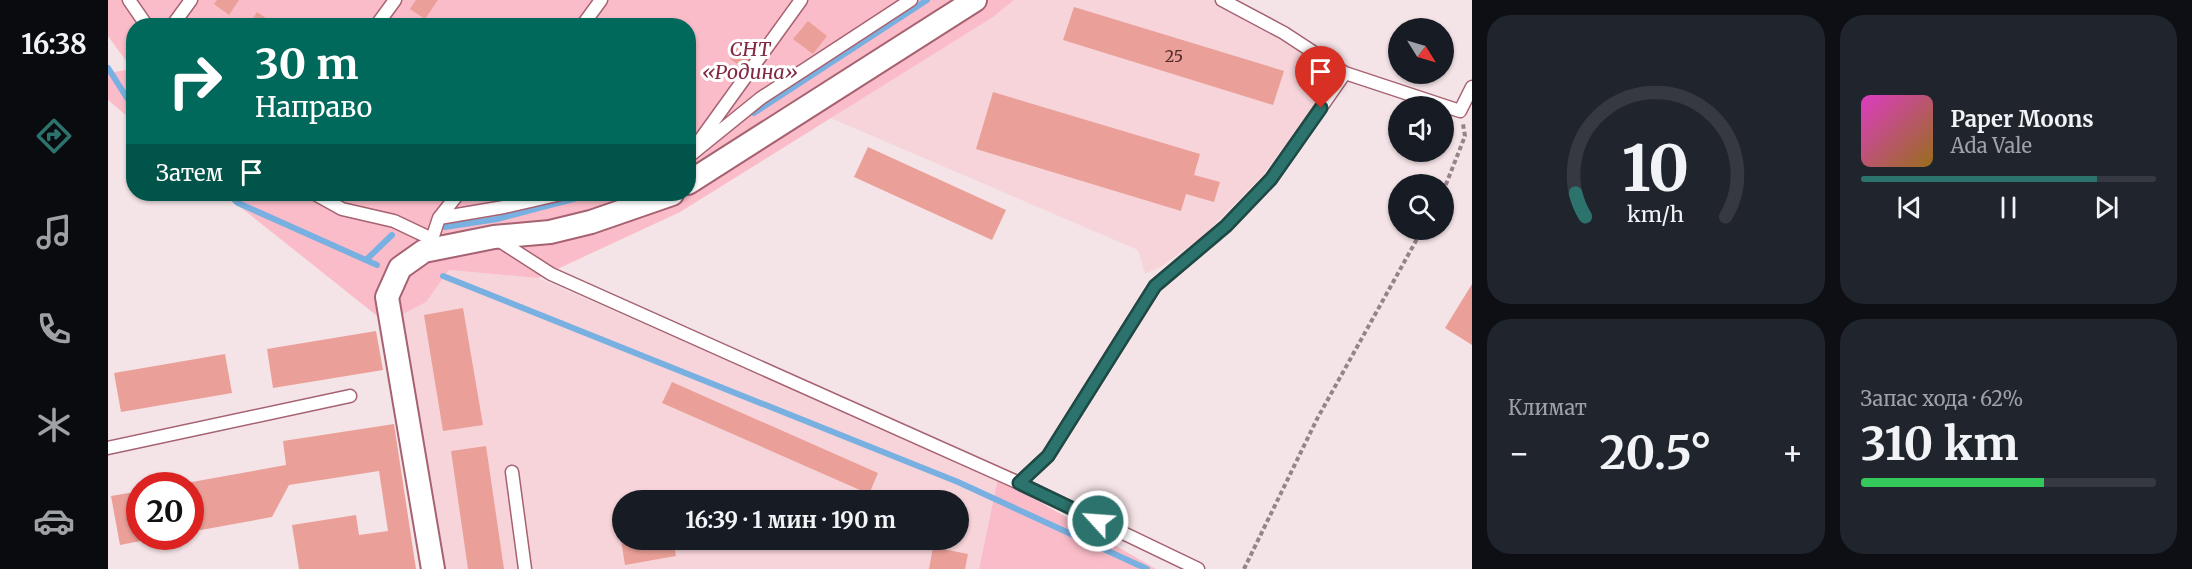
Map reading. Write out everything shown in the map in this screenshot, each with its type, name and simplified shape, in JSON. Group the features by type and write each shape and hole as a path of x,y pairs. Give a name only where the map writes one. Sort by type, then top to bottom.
{"street":[{"path":"696,178 975,0"},
{"path":"433,569 387,297 400,268 428,245 560,230 650,201"}],"lane":[{"path":"129,0 141,18"},
{"path":"178,18 191,0"},
{"path":"382,18 395,0"},
{"path":"588,18 600,0"},
{"path":"696,145 801,0"},
{"path":"696,150 761,98 911,0"},
{"path":"1222,0 1284,33 1346,72 1460,111 1472,87"},
{"path":"1019,483 1048,456 1155,286 1226,226 1271,179 1346,72"},
{"path":"328,201 342,209 394,221 428,245 439,218 452,201"},
{"path":"439,218 530,201"},
{"path":"494,237 551,274 1019,483 1198,569"},
{"path":"108,448 350,396"},
{"path":"512,472 525,569"}],"path":[{"path":"1450,174 1465,136 1460,111"},
{"path":"1244,569 1317,419 1416,240"}],"shaded area":[{"path":"1014,0 1234,0 1336,57 1323,91 1263,175 1204,235 1164,265 1145,274 1138,250 828,117 993,17"},
{"path":"449,270 538,278 998,478 979,569 430,569 386,323 426,302"}],"green space":[{"name":"СНТ «Родина»","path":"108,0 1014,0 993,17 680,212 538,278 449,270 426,302 386,323 233,201 696,201 696,18 126,18 126,61 108,36"},
{"path":"126,70 126,115 108,100 108,73"},
{"path":"998,478 1156,569 979,569"}],"building":[{"path":"217,0 239,0 229,15 214,4"},
{"path":"416,0 438,0 426,18 410,9"},
{"path":"1074,7 1284,71 1273,105 1063,40"},
{"path":"257,12 266,18 253,18"},
{"path":"808,21 827,36 813,54 793,39"},
{"path":"743,40 758,50 745,69 730,59"},
{"path":"993,92 1200,154 1194,175 1220,182 1214,202 1186,194 1181,211 976,149"},
{"path":"868,147 1006,210 992,240 854,177"},
{"path":"1472,284 1472,345 1445,328"},
{"path":"463,308 483,425 443,431 424,315"},
{"path":"376,331 383,370 273,388 267,349"},
{"path":"225,354 232,393 121,412 114,373"},
{"path":"672,382 878,473 871,490 860,490 662,403"},
{"path":"394,424 416,569 299,569 292,525 356,515 359,535 388,531 379,471 289,485 272,517 204,529 204,480 286,465 283,441"},
{"path":"486,446 504,569 468,569 451,451"},
{"path":"126,493 126,544 120,545 111,496"},
{"path":"623,550 675,550 676,556 625,565"},
{"path":"932,550 968,554 965,569 929,569"}],"waterway":[{"path":"754,113 927,0"},
{"path":"108,68 126,96"},
{"path":"236,201 377,265"},
{"path":"445,227 497,219 565,201"},
{"path":"366,260 392,235"},
{"path":"443,276 958,482 1147,569"}],"route":[{"path":"1098,521 1019,483 1048,456 1155,286 1226,226 1271,179 1321,108"}]}
